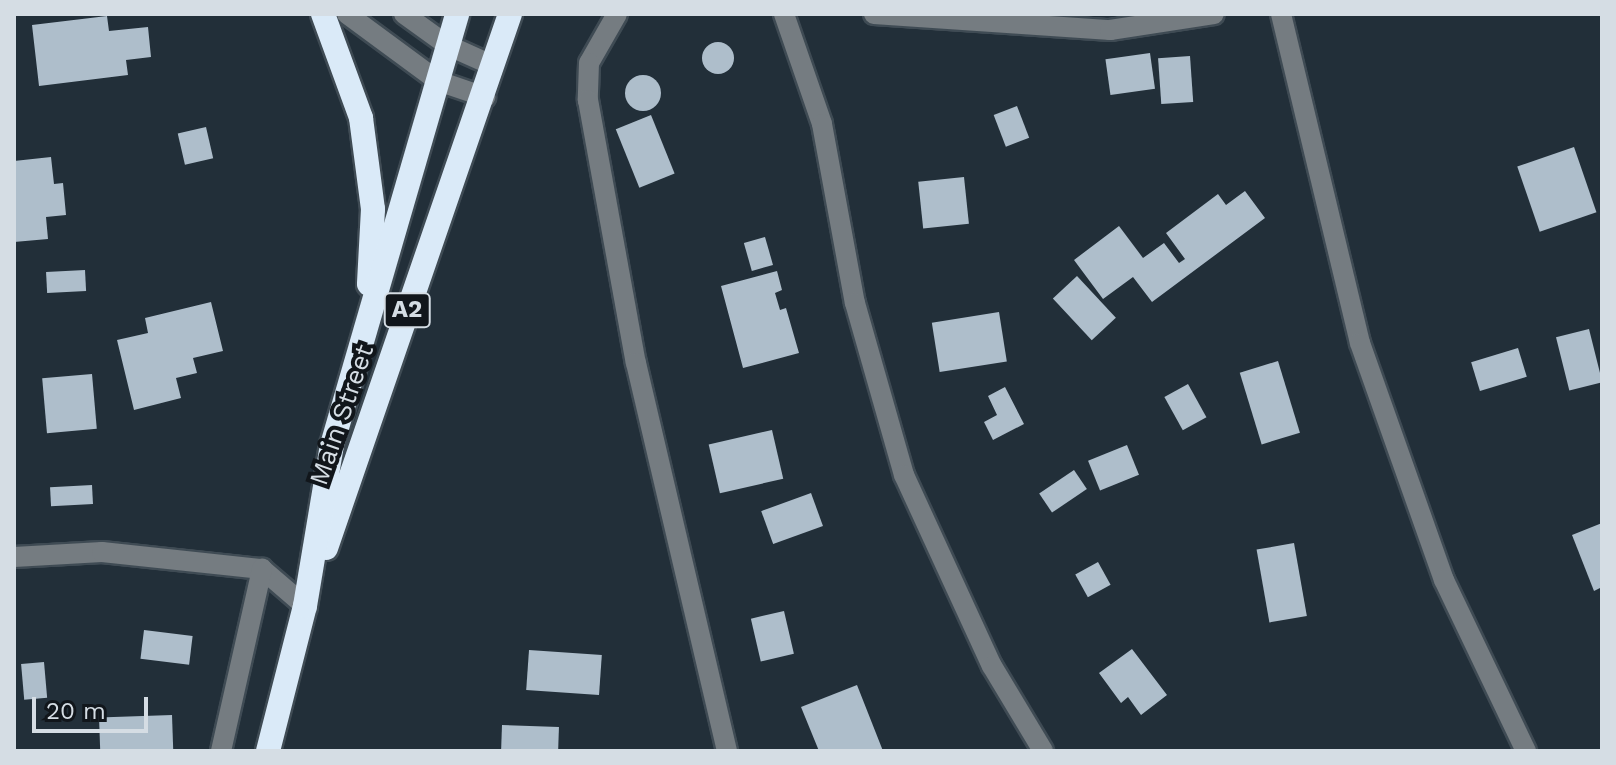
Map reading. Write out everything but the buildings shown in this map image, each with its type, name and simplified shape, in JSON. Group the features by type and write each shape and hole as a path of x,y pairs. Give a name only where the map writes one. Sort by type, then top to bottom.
{"highway":[{"path":"323,14 361,118 373,209 367,326"},
{"name":"Main Street","path":"268,751 305,606 332,445 457,14"},
{"name":"Main Street","path":"305,606 485,97 510,14"}],"street":[{"path":"347,14 438,81 485,97"},
{"path":"404,14 447,45 494,66"},
{"path":"617,14 589,63 588,100 636,363 727,751"},
{"path":"784,14 822,124 855,303 904,475 992,666 1043,751"},
{"path":"874,14 1110,30 1214,14"},
{"path":"1281,14 1360,343 1444,580 1526,751"},
{"path":"14,557 102,552 262,569 305,606"},
{"path":"221,751 262,569"}]}
